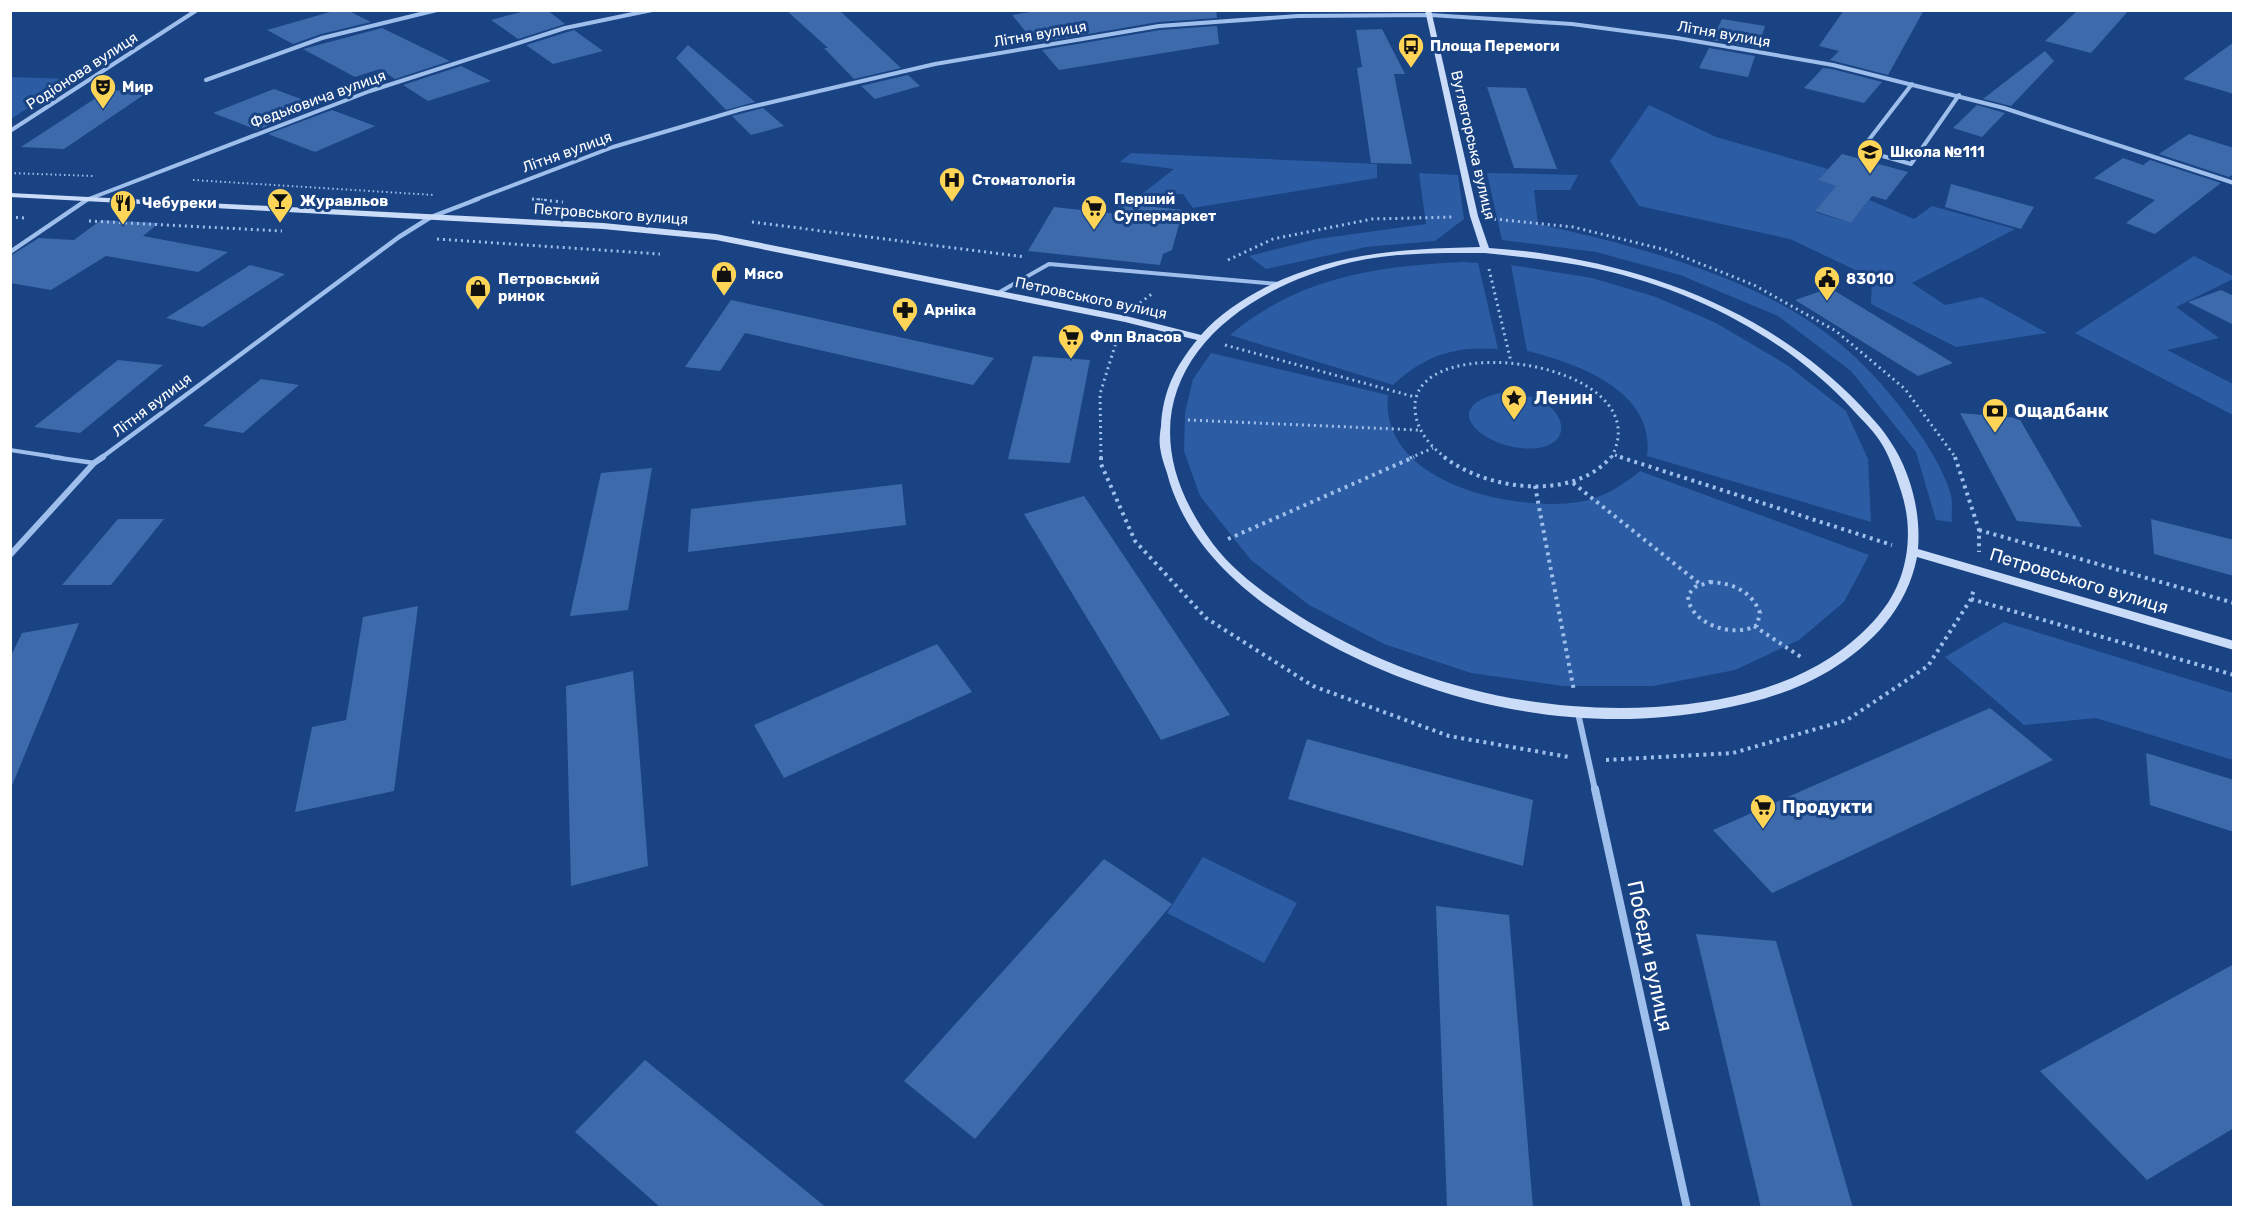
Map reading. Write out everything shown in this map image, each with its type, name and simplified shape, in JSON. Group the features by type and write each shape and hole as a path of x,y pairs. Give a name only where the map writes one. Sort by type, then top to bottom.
{"main road":[{"name":"Вуглегорська вулиця","path":"1429,13 1474,216 1485,250"},
{"name":"Петровського вулиця","path":"10,195 603,226 716,237 1126,319 1200,338"},
{"path":"1485,250 1563,259 1641,278 1716,306 1786,344 1845,392 1889,446 1912,506 1914,552 1894,605 1864,641 1821,671 1771,692 1712,707 1647,714 1578,713 1487,700 1400,674 1322,638 1258,595 1210,547 1181,503 1166,460 1163,419 1174,376 1200,338 1239,304 1290,278 1349,260 1415,251 1485,250"},
{"name":"Петровського вулиця","path":"1914,552 2234,646"}],"street":[{"name":"Родіонова вулиця","path":"10,131 197,10"},
{"path":"206,80 322,38 437,10"},
{"name":"Федьковича вулиця","path":"10,252 88,199 370,91 565,28 651,10"},
{"name":"Літня вулиця","path":"10,555 94,463 399,237 431,217 613,147 742,109 934,64 1159,26 1298,16 1429,13 1572,24 1677,38 1833,65 1959,95 2212,174 2234,183"},
{"path":"1912,84 1861,150 1911,164 1959,95"},
{"name":"Победи вулиця","path":"1578,713 1687,1208"}],"lane":[{"path":"998,294 1049,264 1278,284"},
{"path":"10,450 94,463"}],"path":[{"path":"1158,291 1147,295 1126,319 1119,333 1100,394 1101,464 1135,541 1206,618 1313,686 1449,736 1589,760 1733,753 1847,720 1928,666 1971,599 1978,569 1980,530 1955,456 1905,389 1836,331 1754,285 1666,250 1573,227 1474,216 1372,219 1273,239 1221,263"},
{"path":"10,217 293,231"},
{"path":"399,237 661,254"},
{"path":"1485,250 1511,362"},
{"path":"1200,338 1415,397"},
{"path":"1479,362 1511,362 1551,370 1585,386 1610,407 1621,432 1616,455 1598,472 1572,482 1535,486 1496,480 1460,467 1433,448 1418,430 1413,412 1415,397 1429,380 1451,368 1479,362"},
{"path":"1163,419 1418,430"},
{"path":"1210,547 1433,448"},
{"path":"1616,455 1914,552"},
{"path":"1572,482 1700,584"},
{"path":"1535,486 1578,713"},
{"path":"1980,530 2234,603"},
{"path":"1722,582 1741,589 1751,596 1761,612 1760,620 1754,626 1744,631 1733,631 1711,626 1692,611 1688,602 1692,588 1700,584 1722,582"},
{"path":"1971,599 2234,675"},
{"path":"1754,626 1821,671"}],"shaded area":[{"path":"11,77 73,79 11,119"},
{"path":"1649,105 1716,137 1828,169 1818,180 1836,186 1815,212 1851,223 1869,200 1914,219 1932,206 2015,229 1912,283 1945,305 1982,297 2047,333 1956,347 1871,304 1872,278 1790,239 1639,206 1610,161"},
{"path":"1131,153 1377,164 1377,178 1193,208 1183,194 1142,194 1174,169 1120,162"},
{"path":"1419,173 1458,175 1464,219 1435,241 1366,247 1266,269 1249,256 1317,239 1426,224"},
{"path":"1487,173 1578,175 1570,190 1534,190 1538,224 1642,250 1712,273 1777,302 1836,340 1876,378 1922,437 1948,485 1952,498 1952,522 1936,520 1916,452 1851,371 1778,316 1680,275 1596,252 1502,240"},
{"path":"2194,256 2233,276 2233,279 2176,307 2219,338 2167,350 2233,384 2233,415 2075,333"},
{"path":"1463,262 1478,263 1498,349 1468,349 1441,355 1417,366 1393,385 1230,335 1256,315 1311,287 1369,272"},
{"path":"1511,265 1592,278 1656,297 1716,323 1787,365 1846,411 1868,459 1871,522 1647,456 1646,433 1639,414 1626,397 1589,372 1527,351"},
{"path":"1211,353 1388,395 1391,425 1405,450 1427,470 1455,485 1487,496 1520,502 1551,504 1579,502 1612,491 1640,471 1869,555 1844,602 1799,640 1735,670 1653,686 1563,686 1471,673 1384,644 1309,605 1251,560 1200,496 1184,451 1185,413 1193,379"},
{"path":"1500,393 1517,394 1545,403 1560,420 1561,433 1557,439 1552,444 1543,447 1525,449 1507,446 1478,430 1470,420 1470,410 1479,401"},
{"path":"2004,622 2233,693 2233,760 2096,718 2024,725 1945,657"},
{"path":"1203,857 1297,903 1264,963 1167,913"}],"building":[{"path":"337,10 347,10 371,22 321,34 293,44 267,30"},
{"path":"528,10 547,10 565,24 518,39 491,20"},
{"path":"786,10 839,10 901,68 854,79 824,48 828,48"},
{"path":"1041,10 1216,10 1217,18 1158,22 1035,43 1012,15"},
{"path":"1844,10 1924,10 1888,75 1830,60 1839,51 1819,46"},
{"path":"2078,10 2129,10 2091,53 2045,41"},
{"path":"1722,19 1765,26 1758,48 1712,40"},
{"path":"1217,26 1219,44 1059,70 1042,50 1160,30"},
{"path":"382,28 450,61 395,79 380,69 355,77 303,49"},
{"path":"1382,29 1405,74 1394,74 1412,164 1371,163 1357,68 1362,67 1356,30"},
{"path":"574,30 603,51 553,64 526,45"},
{"path":"2234,42 2234,94 2183,79"},
{"path":"688,45 755,102 726,110 676,58"},
{"path":"1709,48 1755,56 1748,77 1699,68"},
{"path":"2045,51 2054,61 2011,106 1983,99"},
{"path":"461,66 491,81 428,101 403,85"},
{"path":"1823,68 1882,82 1864,103 1804,88"},
{"path":"908,75 920,86 875,99 861,86"},
{"path":"1487,87 1526,88 1557,169 1514,168"},
{"path":"274,89 320,106 257,130 213,113"},
{"path":"108,90 148,92 64,149 21,147"},
{"path":"1977,105 2005,113 1982,137 1953,128"},
{"path":"763,108 784,126 751,135 732,116"},
{"path":"332,110 375,126 315,152 268,134"},
{"path":"2189,134 2234,148 2234,174 2229,177 2159,154"},
{"path":"1842,154 1908,172 1886,200 1872,196 1851,223 1815,211 1836,186 1818,180"},
{"path":"2123,158 2143,165 2150,160 2221,183 2155,234 2126,223 2155,200 2094,178"},
{"path":"1951,184 2034,207 2021,229 1945,207"},
{"path":"1118,203 1183,210 1172,250 1163,254 1160,265 1028,251 1054,207 1117,214"},
{"path":"101,220 159,223 143,236 228,252 198,272 106,256 51,290 10,283 10,256 39,238 74,240"},
{"path":"250,265 285,274 203,327 166,318"},
{"path":"1830,288 1953,363 1918,376 1795,300"},
{"path":"2221,290 2234,296 2234,325 2188,302"},
{"path":"731,300 994,358 973,385 745,333 720,371 685,367"},
{"path":"1033,356 1090,360 1070,463 1008,459"},
{"path":"118,360 163,365 80,433 34,427"},
{"path":"261,379 299,385 243,433 203,426"},
{"path":"1960,413 2019,418 2082,527 2017,521"},
{"path":"652,468 628,610 570,616 601,473"},
{"path":"902,484 906,525 688,552 691,509"},
{"path":"1084,496 1230,715 1161,740 1024,514"},
{"path":"118,519 164,519 111,585 62,585"},
{"path":"2151,519 2234,540 2234,576 2154,554"},
{"path":"418,606 394,791 295,812 312,727 346,720 363,617"},
{"path":"79,623 11,788 10,658 22,633"},
{"path":"937,644 972,692 784,778 754,725"},
{"path":"633,671 648,866 571,886 566,686"},
{"path":"1990,708 2053,760 1772,893 1713,830"},
{"path":"1307,739 1533,800 1523,866 1288,799"},
{"path":"2146,753 2234,780 2234,832 2150,805"},
{"path":"1104,859 1172,904 975,1139 904,1081"},
{"path":"1436,906 1509,915 1533,1208 1447,1208"},
{"path":"1696,934 1776,941 1853,1208 1761,1208"},
{"path":"2234,964 2234,1128 2147,1180 2040,1071"},
{"path":"645,1060 827,1208 661,1208 575,1132"}],"place":[{"name":"Площа Перемоги","path":"1411,69"},
{"name":"Мир","path":"103,110"},
{"name":"Школа №111","path":"1870,175"},
{"name":"Стоматологія","path":"952,203"},
{"name":"Журавльов","path":"280,224"},
{"name":"Чебуреки","path":"123,226"},
{"name":"Перший Супермаркет","path":"1094,231"},
{"name":"Мясо","path":"724,297"},
{"name":"83010","path":"1827,302"},
{"name":"Петровський ринок","path":"478,311"},
{"name":"Арніка","path":"905,333"},
{"name":"Флп Власов","path":"1071,360"},
{"name":"Ленин","path":"1514,421"},
{"name":"Ощадбанк","path":"1995,434"},
{"name":"Продукти","path":"1763,830"}]}
